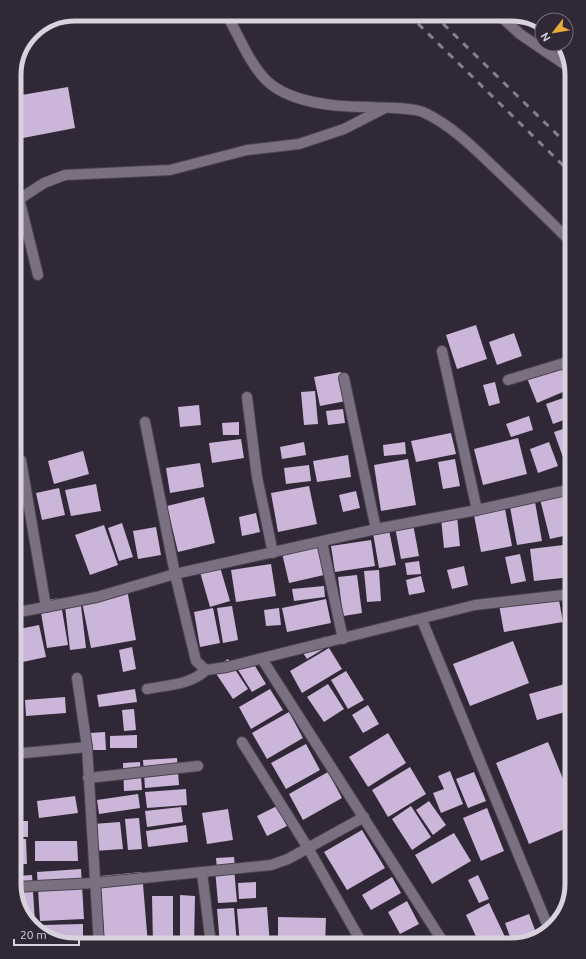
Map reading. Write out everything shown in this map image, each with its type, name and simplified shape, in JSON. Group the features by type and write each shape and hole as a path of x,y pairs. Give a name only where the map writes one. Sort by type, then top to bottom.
{"street":[{"path":"230,21 253,61 266,79 287,94 320,103 423,112 445,123 478,151 565,236"},
{"path":"506,21 520,34 564,64"},
{"path":"21,200 44,183 65,175 170,170 247,150 299,144 344,129 384,108"},
{"path":"21,217 38,275"},
{"path":"442,351 477,510"},
{"path":"508,380 565,363"},
{"path":"344,378 376,529"},
{"path":"247,397 257,477 273,553"},
{"path":"145,422 175,574 196,661 206,670"},
{"path":"21,460 46,607"},
{"path":"21,612 97,597 175,574 376,529 565,491"},
{"path":"322,542 344,639"},
{"path":"147,689 188,681 199,676 206,670 227,667 344,639 422,620 475,605 565,596"},
{"path":"422,620 547,924"},
{"path":"262,658 441,938"},
{"path":"77,678 87,747 99,938"},
{"path":"242,742 308,848 359,938"},
{"path":"21,753 87,747"},
{"path":"88,778 198,766"},
{"path":"21,887 95,883 271,865 288,859 364,817"},
{"path":"202,872 210,938"}],"building":[{"path":"68,87 75,128 23,138 21,126 21,95"},
{"path":"476,325 487,359 457,369 446,335"},
{"path":"514,333 522,356 497,365 489,342"},
{"path":"560,364 565,376 565,391 537,403 527,378"},
{"path":"341,372 346,401 320,406 314,377"},
{"path":"495,382 500,403 489,406 483,385"},
{"path":"315,391 318,424 304,425 301,392"},
{"path":"565,397 565,420 553,424 546,404"},
{"path":"199,405 201,425 180,427 178,407"},
{"path":"343,409 345,423 328,425 326,411"},
{"path":"529,416 533,430 511,437 506,424"},
{"path":"239,422 239,435 223,435 222,423"},
{"path":"565,428 565,463 554,432"},
{"path":"451,433 456,454 416,462 411,441"},
{"path":"518,438 527,474 483,485 474,449"},
{"path":"241,439 244,458 212,463 209,443"},
{"path":"304,442 306,455 282,459 280,447"},
{"path":"405,442 406,454 384,456 383,445"},
{"path":"549,442 558,466 538,473 530,449"},
{"path":"83,451 89,474 54,484 48,461"},
{"path":"348,455 351,477 317,482 313,461"},
{"path":"408,459 416,505 381,511 374,465"},
{"path":"455,459 460,486 443,489 438,462"},
{"path":"200,463 204,487 170,493 166,468"},
{"path":"309,465 311,481 286,484 284,468"},
{"path":"96,484 101,511 71,516 65,490"},
{"path":"309,486 317,524 278,532 271,493"},
{"path":"59,488 65,515 42,520 36,493"},
{"path":"356,491 360,508 343,512 339,495"},
{"path":"565,493 565,536 550,539 540,499"},
{"path":"204,497 215,543 178,552 167,506"},
{"path":"535,502 542,541 517,545 510,507"},
{"path":"505,509 512,546 481,552 474,515"},
{"path":"256,513 260,532 242,536 239,517"},
{"path":"457,516 460,546 444,548 441,518"},
{"path":"122,523 133,557 119,561 108,528"},
{"path":"413,524 419,556 401,559 395,527"},
{"path":"104,525 118,565 90,575 75,535"},
{"path":"156,527 161,555 138,559 133,531"},
{"path":"389,530 396,565 379,568 373,533"},
{"path":"371,540 375,566 335,572 331,546"},
{"path":"317,545 324,575 289,583 282,553"},
{"path":"565,545 565,578 534,581 530,549"},
{"path":"520,554 526,581 511,584 505,557"},
{"path":"419,561 421,574 407,575 405,563"},
{"path":"271,564 276,596 236,602 231,570"},
{"path":"464,566 468,585 452,589 447,570"},
{"path":"220,567 230,601 210,607 200,572"},
{"path":"379,570 381,601 367,602 364,571"},
{"path":"357,575 362,613 343,616 338,577"},
{"path":"421,576 425,592 409,595 406,580"},
{"path":"324,586 325,597 294,601 292,589"},
{"path":"127,589 136,640 91,648 81,597"},
{"path":"558,595 563,622 504,632 499,605"},
{"path":"80,597 86,648 70,650 64,598"},
{"path":"60,598 68,645 47,648 39,601"},
{"path":"326,599 331,623 287,632 282,608"},
{"path":"232,606 238,640 223,643 217,608"},
{"path":"213,608 220,643 200,647 194,612"},
{"path":"279,608 281,625 266,626 264,610"},
{"path":"39,625 46,657 21,662 21,629"},
{"path":"325,636 330,645 307,659 301,650"},
{"path":"513,641 529,683 470,706 453,664"},
{"path":"132,647 136,669 123,672 119,650"},
{"path":"329,648 342,669 302,693 290,671"},
{"path":"249,656 266,684 252,692 235,665"},
{"path":"228,659 248,689 233,699 213,669"},
{"path":"346,671 364,700 348,709 331,680"},
{"path":"328,684 344,709 324,722 307,697"},
{"path":"565,684 565,712 537,720 529,694"},
{"path":"135,689 137,702 99,707 97,695"},
{"path":"270,689 283,710 251,729 239,707"},
{"path":"65,697 66,713 26,716 25,700"},
{"path":"368,705 379,724 363,733 352,715"},
{"path":"134,709 136,730 124,731 122,710"},
{"path":"289,712 303,738 267,759 252,733"},
{"path":"105,732 106,750 91,750 90,733"},
{"path":"388,733 406,763 368,787 349,757"},
{"path":"137,735 137,748 110,748 110,736"},
{"path":"548,742 565,784 565,829 529,844 496,763"},
{"path":"306,744 320,770 286,789 271,763"},
{"path":"177,758 179,785 145,788 143,760"},
{"path":"140,762 142,790 124,791 123,763"},
{"path":"410,767 426,794 388,817 372,790"},
{"path":"450,771 463,804 441,813 433,793 444,789 438,776"},
{"path":"328,772 342,798 303,820 289,794"},
{"path":"474,772 486,801 468,808 456,779"},
{"path":"186,789 187,805 147,808 145,792"},
{"path":"138,794 140,808 99,814 97,800"},
{"path":"75,796 78,813 39,818 37,801"},
{"path":"429,801 446,825 433,835 416,810"},
{"path":"277,806 287,826 267,836 257,816"},
{"path":"411,806 431,837 412,850 392,819"},
{"path":"181,807 183,822 147,827 145,811"},
{"path":"487,808 504,851 481,861 463,818"},
{"path":"228,809 233,840 207,844 202,813"},
{"path":"139,818 142,849 128,850 125,819"},
{"path":"21,821 28,821 28,837 21,837"},
{"path":"120,822 123,849 95,851 93,824"},
{"path":"186,825 188,842 148,847 146,831"},
{"path":"362,830 385,868 347,890 324,852"},
{"path":"454,833 471,861 432,884 415,855"},
{"path":"21,839 26,839 27,864 21,864"},
{"path":"35,841 77,841 78,861 35,861"},
{"path":"234,857 235,867 217,868 216,858"},
{"path":"234,868 237,902 218,903 215,869"},
{"path":"81,869 84,919 40,921 37,872"},
{"path":"142,872 147,938 104,938 100,876"},
{"path":"32,875 35,920 30,914 23,898 21,891 21,876"},
{"path":"478,875 489,899 479,903 468,880"},
{"path":"392,877 401,893 371,910 362,895"},
{"path":"256,882 256,898 239,899 238,883"},
{"path":"180,895 195,896 194,938 180,938"},
{"path":"152,896 173,896 173,938 153,938"},
{"path":"407,901 419,924 400,934 388,912"},
{"path":"489,903 506,938 477,938 466,915"},
{"path":"267,907 269,938 239,938 237,909"},
{"path":"234,908 236,938 219,938 217,909"},
{"path":"529,914 536,932 521,937 510,938 505,923"},
{"path":"278,917 326,918 325,938 278,938"},
{"path":"83,924 83,938 72,938 58,935 45,929 43,925"}],"railway":[{"path":"415,21 565,167"},
{"path":"440,21 565,142"}]}
